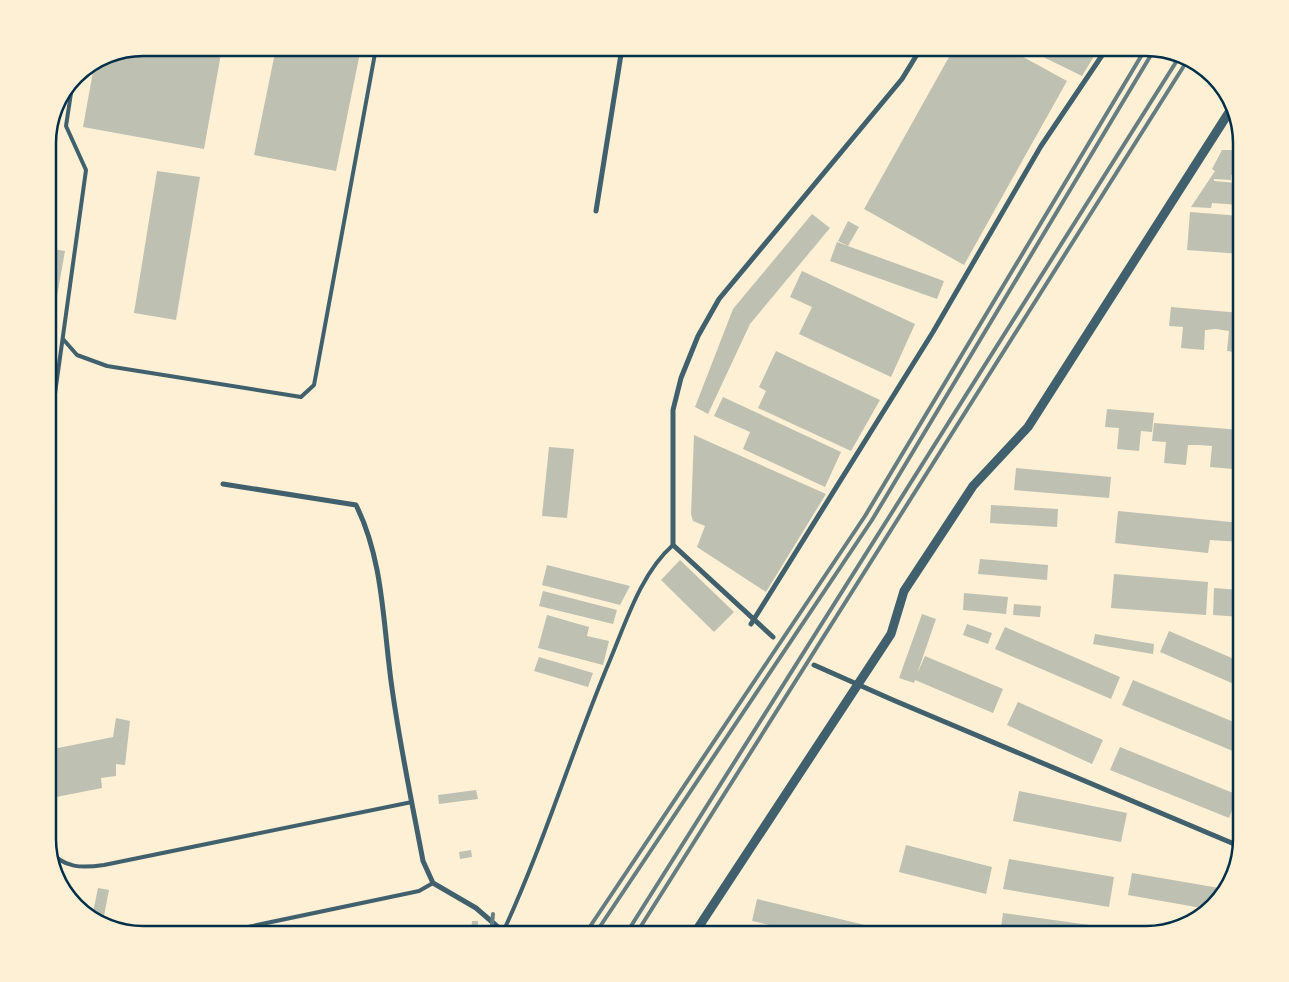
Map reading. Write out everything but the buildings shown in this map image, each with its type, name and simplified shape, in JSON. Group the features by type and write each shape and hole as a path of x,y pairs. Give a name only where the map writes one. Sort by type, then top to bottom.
{"street":[{"path":"596,211 621,56"},
{"path":"773,637 752,622 673,545 672,410 680,378 698,336 720,299 902,79 917,56"},
{"path":"752,622 933,332 1041,146 1102,56"},
{"path":"699,926 891,634 904,591 909,583 973,486 1028,427 1228,115"},
{"path":"223,484 356,505 366,524 377,571 392,689 423,861 433,883 476,908 496,926"},
{"path":"814,665 857,685 1233,843"}],"lane":[{"path":"63,339 77,355 107,366 301,397 314,385 375,56"},
{"path":"56,388 86,170 66,126 71,96"},
{"path":"507,926 522,891 593,701 630,612 660,557 673,545"},
{"path":"59,859 64,864 82,868 104,866 139,857 412,802"},
{"path":"252,926 419,891 433,883"}],"railway":[{"path":"590,926 865,516 1141,56"},
{"path":"600,926 872,520 1150,56"},
{"path":"631,926 1176,62"},
{"path":"641,926 1184,65"},
{"path":"492,926 493,914"}]}
